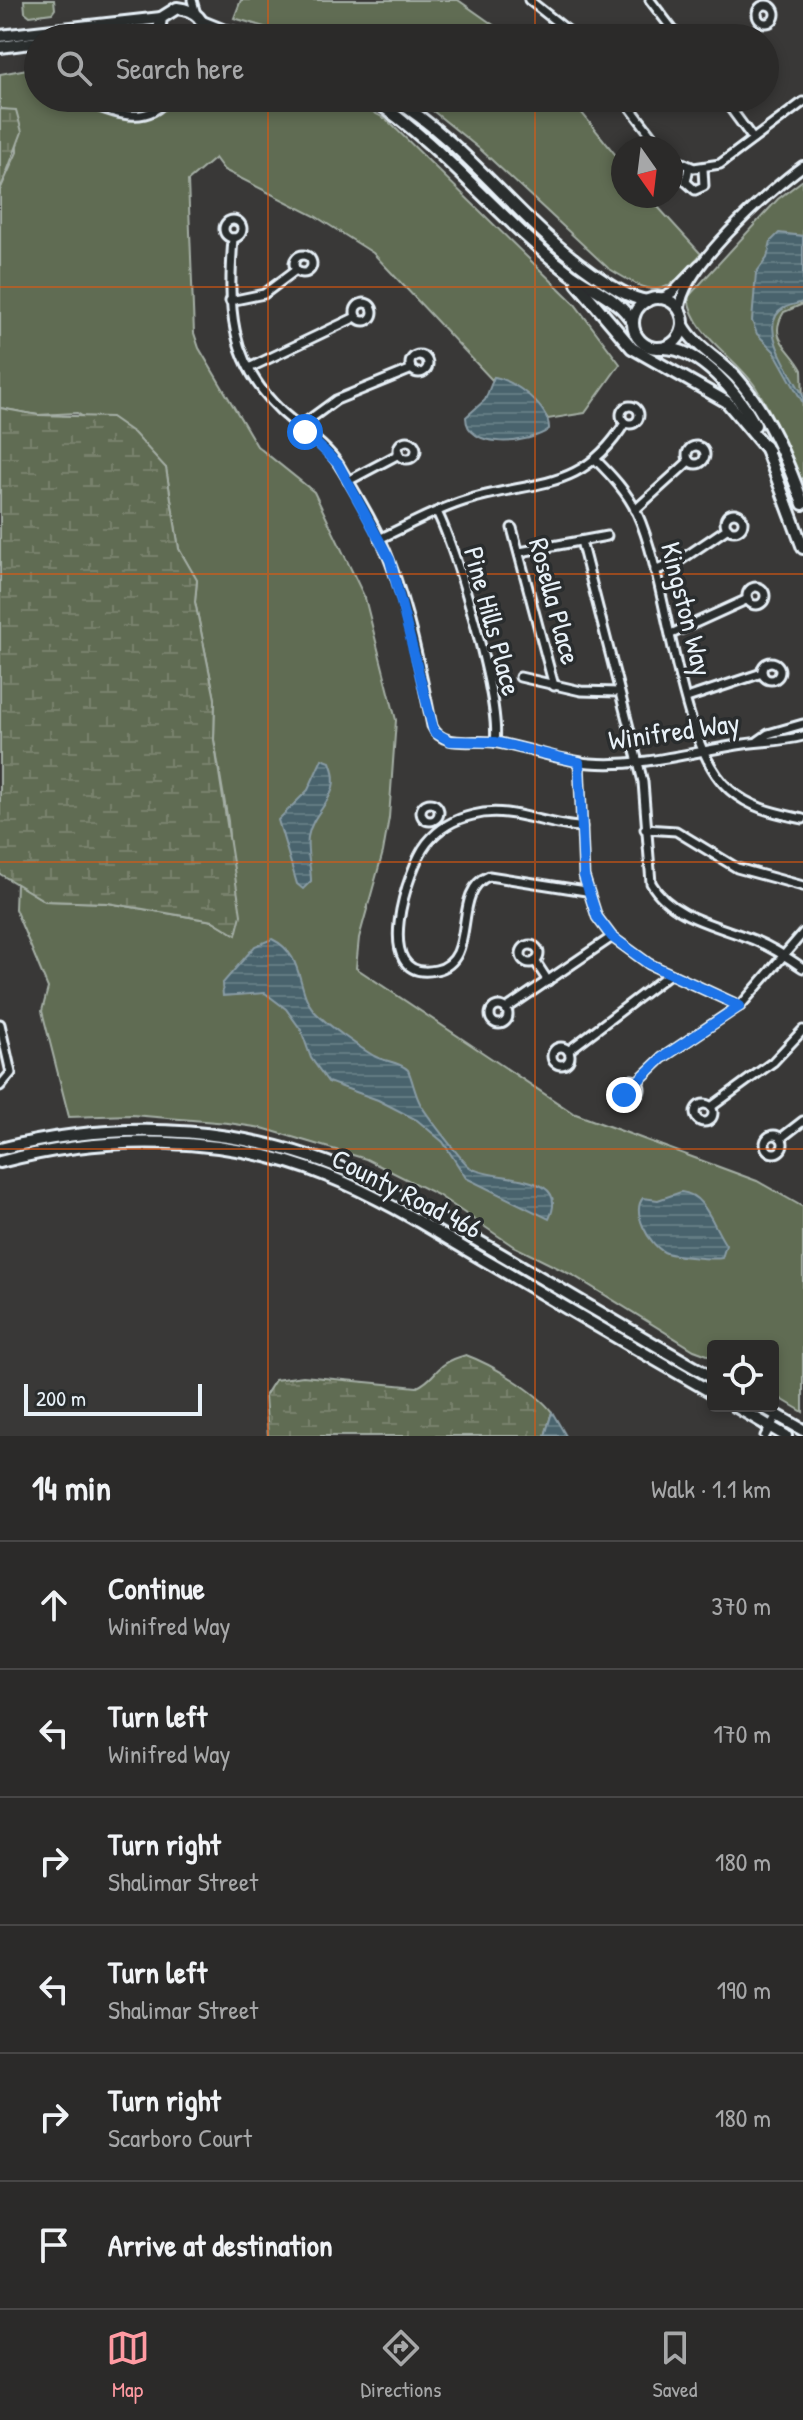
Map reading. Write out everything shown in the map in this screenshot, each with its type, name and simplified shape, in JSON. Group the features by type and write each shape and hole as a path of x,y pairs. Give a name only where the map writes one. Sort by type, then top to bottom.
{"main road":[{"path":"107,24 161,18 179,4 210,24"},
{"path":"160,24 161,18"},
{"path":"199,18 200,24"},
{"path":"0,36 24,33"},
{"path":"0,47 24,44"},
{"path":"389,112 441,152 498,210 565,269 620,305 645,345 686,351 703,364 753,420 768,451 803,548"},
{"path":"410,112 450,142 571,258 618,290 647,301 660,299 680,311 689,335 720,361 750,395 772,431 803,504"},
{"path":"565,269 632,348 727,402 768,451"},
{"path":"633,323 640,307 647,301"},
{"path":"662,348 674,342 683,325"},
{"path":"137,1142 143,1133 153,1130"},
{"name":"County Road 466","path":"0,1149 63,1136 153,1130 194,1132 251,1141 328,1163 370,1181 707,1375"},
{"name":"County Road 466","path":"0,1162 87,1146 137,1142 193,1144 245,1153 326,1175 399,1210 707,1390"},
{"path":"744,1412 774,1433"},
{"path":"771,1412 803,1430"}],"street":[{"path":"192,0 199,18"},
{"path":"529,0 559,24"},
{"path":"650,0 668,24"},
{"path":"753,0 760,8"},
{"path":"683,164 703,169 720,164 803,102"},
{"path":"116,112 132,117 149,112"},
{"path":"634,112 652,136"},
{"path":"733,112 753,139"},
{"path":"660,299 672,293 751,210 803,166"},
{"path":"689,167 686,182 695,190 704,186 703,169"},
{"name":"Winifred Way","path":"233,238 230,301 233,332 249,368 267,395 334,459 379,539 399,589 434,732 450,741 495,742 579,762 637,762 758,741"},
{"path":"680,311 681,299 705,260"},
{"path":"230,301 264,294 296,270"},
{"path":"249,368 303,345 356,317"},
{"path":"299,427 336,400 412,369"},
{"path":"379,539 471,499 562,480 596,460 625,423"},
{"path":"348,481 399,454"},
{"name":"Kingston Way","path":"596,460 635,510 655,571 702,750 716,775 738,796 770,812 803,819"},
{"path":"635,510 689,461"},
{"name":"Pine Hills Place","path":"437,512 459,568 478,640 495,715 495,742"},
{"name":"Rosella Place","path":"512,528 554,686"},
{"path":"655,571 682,559 728,528"},
{"path":"520,552 607,536"},
{"path":"581,541 644,789 649,877 659,895 692,916 783,955 803,968"},
{"path":"671,634 748,599"},
{"path":"687,698 762,673"},
{"path":"520,677 595,693 618,692"},
{"path":"758,741 768,734 803,724"},
{"path":"758,741 778,743 803,736"},
{"path":"579,762 586,891 597,917 612,937 668,975 740,1006"},
{"path":"582,827 496,811 471,815 442,828 415,863 397,934 398,951 418,969 438,969 454,959 472,890 484,878 500,875 586,891"},
{"path":"436,819 442,828"},
{"path":"645,829 676,831 737,868 803,886"},
{"path":"637,1082 662,1058 740,1006 803,933"},
{"path":"506,1009 612,937"},
{"path":"535,961 548,981"},
{"path":"568,1051 668,975"},
{"path":"0,1024 11,1073 0,1086"},
{"path":"711,1107 773,1062 803,1030"},
{"path":"781,1138 803,1121"},
{"path":"774,1433 780,1417"}],"green space":[{"path":"24,0 54,0 55,9 52,13 30,16 25,12"},
{"path":"241,0 458,0 492,24 254,24 234,18"},
{"path":"24,70 24,112 373,112 386,119 574,303 620,364 585,413 548,419 538,405 518,388 494,377 492,380 373,253 315,216 224,170 215,158 188,181 194,333 199,348 257,446 314,492 365,598 396,720 389,818 383,852 359,938 356,968 573,1113 757,1181 803,1207 803,1412 779,1398 779,1340 707,1340 707,1355 694,1350 574,1276 513,1246 438,1195 366,1159 262,1128 228,1123 132,1115 69,1117 42,1011 48,988 15,909 16,883 45,901 108,903 213,921 235,934 228,821 214,740 215,699 195,602 197,581 179,549 166,468 77,413 38,415 0,408 0,190 17,152 16,111 0,109 0,74"},
{"path":"0,109 16,110 22,132 0,190"},
{"path":"434,112 581,112 611,149 611,208 659,208 701,254 677,279 659,289 638,285 608,268 481,150"},
{"path":"803,180 803,304 784,312 778,329 782,342 802,370 803,488 782,436 755,386 706,334 691,311 688,297 778,199"},
{"path":"0,408 38,415 111,417 134,433 166,468 179,549 197,580 195,602 215,699 214,740 241,915 236,935 213,921 108,903 45,901 0,874"},
{"path":"466,1355 512,1379 545,1404 552,1412 545,1436 268,1436 265,1396 275,1380 303,1376 417,1387 447,1362"}],"water":[{"path":"779,233 803,236 803,302 784,308 776,316 773,326 778,350 803,395 803,403 774,351 757,334 752,321 756,273 767,258 771,241"},
{"path":"494,377 511,383 529,396 544,412 549,429 515,441 488,440 476,435 469,428 466,417 485,400"},
{"path":"322,759 330,762 334,785 308,837 311,881 303,889 297,884 278,820 308,790"},
{"path":"272,939 290,954 308,1003 314,1011 368,1052 408,1070 421,1105 471,1168 540,1185 550,1193 553,1204 549,1219 466,1178 443,1142 417,1120 378,1100 328,1082 311,1058 301,1030 286,1009 265,993 223,996 222,984 255,946"},
{"path":"681,1192 697,1199 708,1212 726,1245 722,1258 664,1252 643,1227 639,1211 643,1198 658,1200"},
{"path":"552,1412 566,1436 545,1436"}],"route":[{"path":"305,432 338,464 390,560 434,732 450,741 495,742 579,762 584,876 588,897 603,927 649,964 678,980 729,998 740,1006 656,1063 637,1082 640,1087 637,1095 624,1095"}]}
